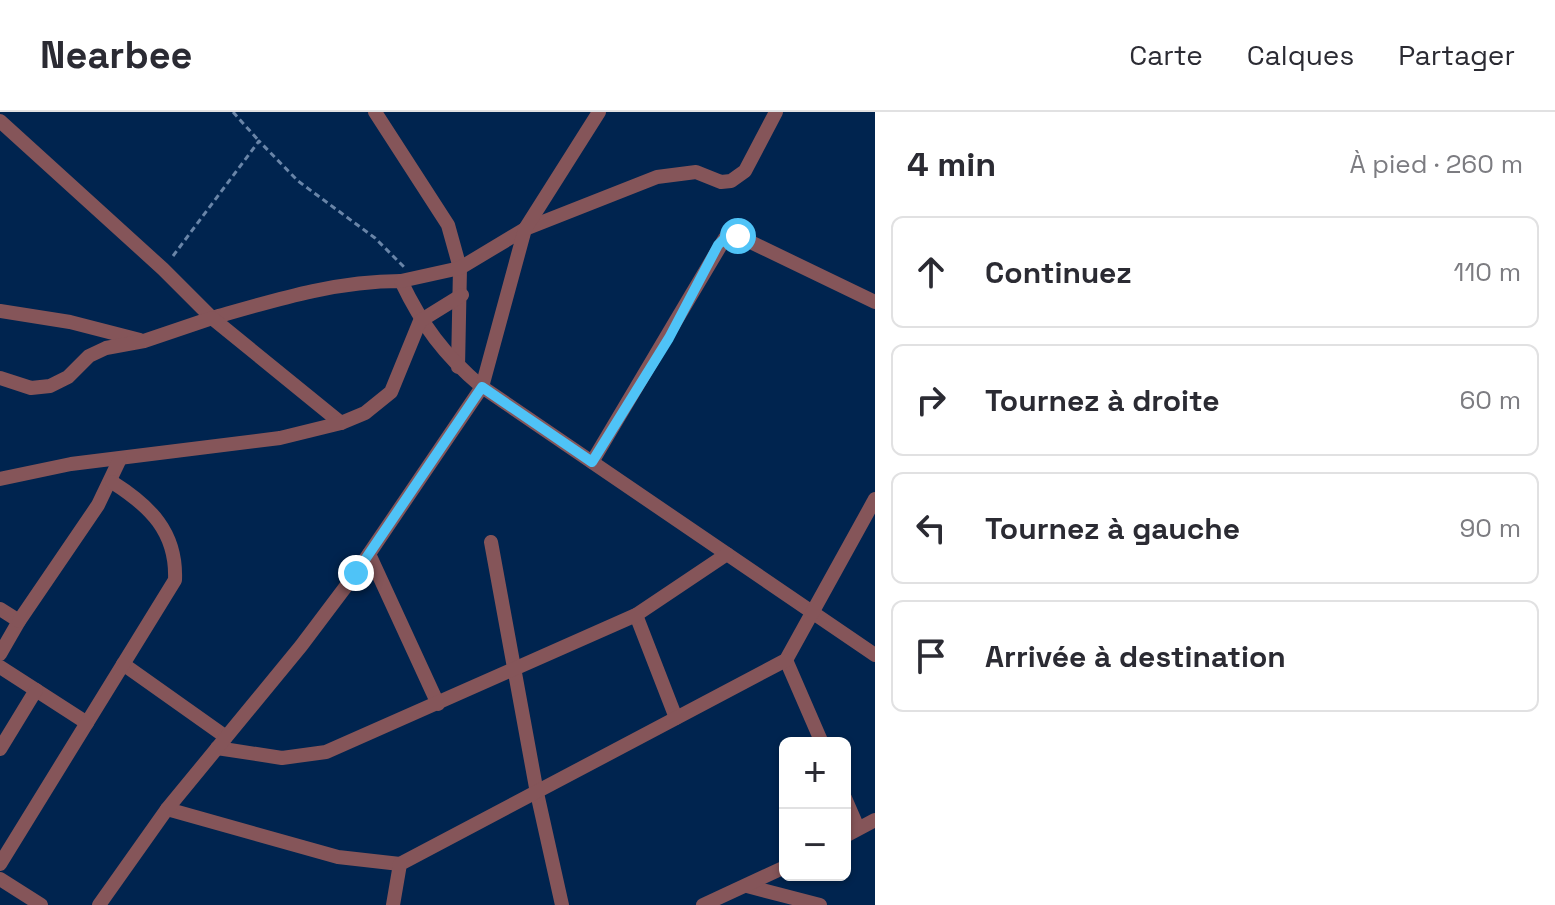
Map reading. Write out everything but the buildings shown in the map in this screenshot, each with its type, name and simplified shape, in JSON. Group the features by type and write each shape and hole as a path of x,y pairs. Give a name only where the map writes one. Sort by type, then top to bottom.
{"street":[{"path":"375,112 448,225 460,268 462,295 458,367"},
{"path":"99,905 167,809 301,646 369,554 482,387 525,229 599,112"},
{"path":"0,378 31,388 50,386 68,377 89,356 106,348 144,341 282,297 357,281 408,279 460,268 525,229 657,177 696,172 721,182 731,181 745,171 776,112"},
{"path":"0,121 163,269 212,318 341,423"},
{"path":"592,462 725,238 738,236 875,302"},
{"path":"408,279 420,321 458,367 482,387 875,655"},
{"path":"0,479 71,464 280,438 341,423 365,413 391,392 420,321 462,295"},
{"path":"0,311 70,322 144,341"},
{"path":"0,654 112,482 120,459"},
{"path":"0,864 175,580 173,547 159,519 139,499 112,482"},
{"path":"167,809 338,857 400,864 786,660 814,615 875,499"},
{"path":"491,542 537,793 562,905"},
{"path":"369,554 438,704"},
{"path":"123,664 222,742 301,758 326,752 636,615 727,554"},
{"path":"0,609 19,621"},
{"path":"636,615 676,718"},
{"path":"786,660 819,737"},
{"path":"0,667 87,723"},
{"path":"0,749 36,690"},
{"path":"847,809 852,832 875,820"},
{"path":"393,905 400,864"},
{"path":"703,905 779,870"},
{"path":"0,879 41,905"},
{"path":"747,886 820,905"}],"path":[{"path":"233,112 298,181 375,238 408,279"},
{"path":"163,269 259,141"}],"route":[{"path":"356,573 482,387 592,462 669,338 718,245 725,238 738,236"}]}
